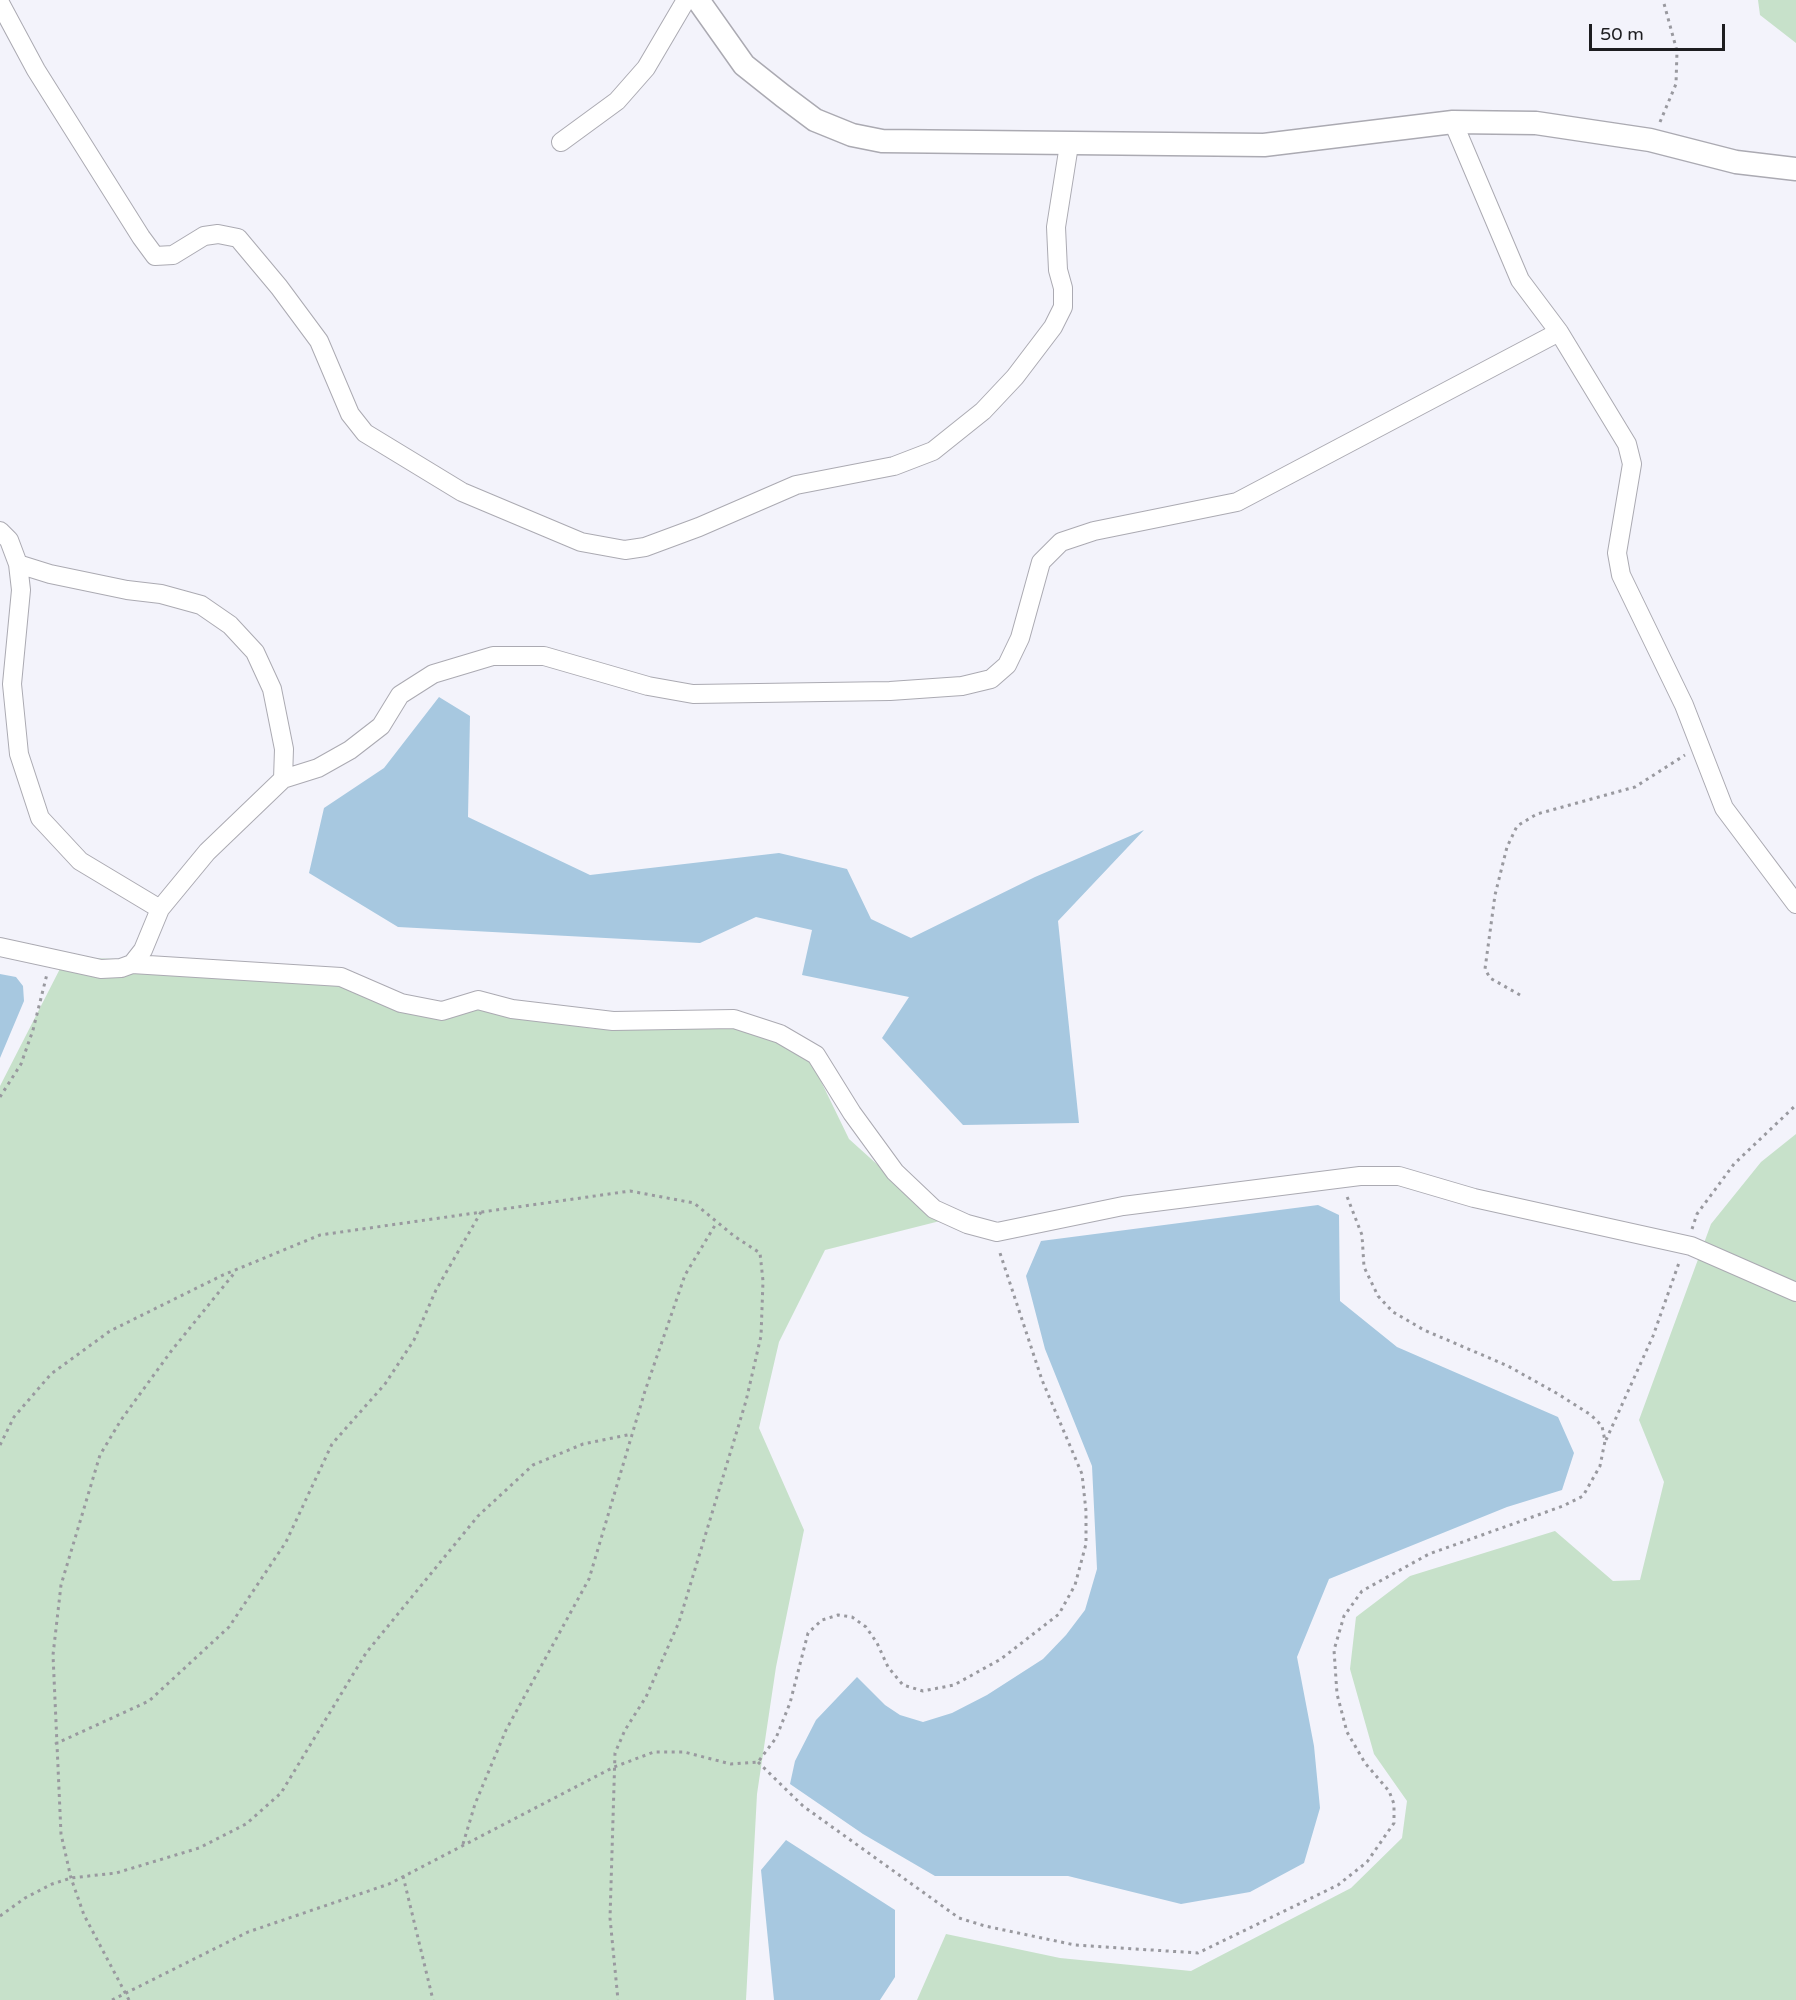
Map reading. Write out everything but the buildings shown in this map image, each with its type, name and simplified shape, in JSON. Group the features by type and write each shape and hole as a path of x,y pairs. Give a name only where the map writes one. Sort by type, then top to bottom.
{"street":[{"path":"561,142 617,101 646,68 686,0"},
{"path":"698,0 744,64 815,120 852,135 882,141 1069,145 1264,145 1453,122 1536,123 1650,140 1736,162 1796,169"},
{"path":"0,3 36,70 155,256 173,255 204,236 218,234 238,238 279,286 320,341 350,414 365,433 462,492 581,542 625,550 645,547 699,527 796,485 894,466 923,455 933,451 983,411 1015,377 1047,335 1063,307 1056,227 1069,145"},
{"path":"1453,122 1520,280 1559,332 1627,444 1632,464 1617,553 1621,575 1684,705 1724,808 1796,904"},
{"path":"132,964 142,950 160,909 207,852 283,779 318,768 350,750 381,726 400,695 433,674 493,656 544,656 648,686 693,694 890,691 962,686 991,679 1007,665 1020,638 1041,562 1061,542 1094,531 1237,502 1559,332"},
{"path":"0,531 9,540 18,564 21,590 12,684 19,754 40,818 80,861 160,909"},
{"path":"18,564 50,574 127,590 161,594 201,605 230,625 255,652 272,689 284,749 283,779"},
{"path":"0,947 49,960 101,969 121,968 132,964 341,977 402,1003 442,1011 477,1000 512,1009 613,1021 734,1019 780,1034 816,1055 852,1113 895,1172 934,1209 967,1224 993,1231 1045,1224 1123,1206 1339,1179 1399,1176 1474,1198 1691,1246 1796,1292"}],"path":[{"path":"1650,140 1676,84 1677,51 1663,0"},
{"path":"1520,994 1490,978 1485,969 1495,895 1507,847 1517,826 1537,814 1635,787 1700,745"},
{"path":"0,1097 21,1064 33,1030 49,960"},
{"path":"112,2000 248,1932 389,1884 614,1767 654,1752 684,1752 731,1764 758,1762 803,1806 960,1918 985,1926 1075,1945 1198,1953 1338,1885 1367,1862 1394,1823 1394,1804 1389,1791 1365,1763 1347,1732 1337,1694 1334,1650 1344,1616 1362,1591 1428,1554 1563,1506 1583,1496 1600,1466 1605,1441 1602,1426 1591,1415 1508,1366 1424,1330 1393,1312 1378,1296 1364,1267 1362,1235 1352,1205 1339,1179"},
{"path":"0,1445 14,1417 51,1374 110,1331 237,1270 320,1235 630,1191 694,1203 760,1253 763,1281 761,1336 746,1401 679,1622 646,1697 624,1730 615,1753 610,1918 618,2000"},
{"path":"55,1744 149,1701 229,1626 286,1542 332,1444 385,1384 414,1340 435,1290 481,1212"},
{"path":"463,1844 475,1804 506,1730 589,1579 632,1434 685,1275 717,1222"},
{"path":"758,1762 776,1738 790,1703 808,1633 822,1620 838,1615 852,1617 866,1627 877,1643 888,1667 903,1685 923,1691 954,1685 1001,1659 1059,1614 1075,1585 1086,1544 1086,1511 1082,1473 1042,1380 993,1231"},
{"path":"129,2000 84,1915 71,1878 61,1834 52,1655 61,1585 100,1455 140,1394 237,1270"},
{"path":"0,1916 26,1898 71,1878 116,1873 200,1848 246,1824 281,1793 366,1653 478,1516 534,1465 583,1444 632,1434"},
{"path":"403,1876 433,2000"}],"green space":[{"path":"1758,0 1796,0 1796,43 1760,15"},
{"path":"66,957 193,962 595,1029 707,1026 799,1036 849,1139 940,1221 825,1250 779,1342 759,1428 804,1530 776,1667 757,1794 746,2000 0,2000 0,1086"},
{"path":"1796,1134 1796,2000 917,2000 946,1934 1060,1958 1191,1971 1351,1888 1402,1838 1407,1801 1374,1754 1350,1669 1356,1617 1410,1576 1555,1531 1613,1581 1640,1580 1664,1482 1639,1420 1711,1224 1761,1162"}],"water":[{"path":"439,697 470,716 468,817 590,875 779,853 847,869 871,919 911,938 1035,877 1144,830 1058,921 1079,1123 963,1125 882,1038 909,997 802,975 812,930 756,917 700,943 398,927 309,873 324,808 384,768"},
{"path":"0,974 16,977 23,986 24,1001 0,1058"},
{"path":"1318,1205 1339,1215 1340,1301 1397,1347 1558,1417 1574,1453 1562,1490 1507,1507 1329,1579 1297,1657 1314,1746 1320,1808 1304,1863 1250,1892 1181,1904 1068,1876 935,1876 863,1834 790,1784 795,1761 816,1720 857,1677 885,1705 900,1715 923,1722 952,1713 987,1695 1043,1659 1066,1635 1085,1610 1097,1569 1092,1466 1045,1349 1026,1276 1041,1241"},
{"path":"786,1840 895,1910 895,1977 880,2000 774,2000 761,1870"}]}
